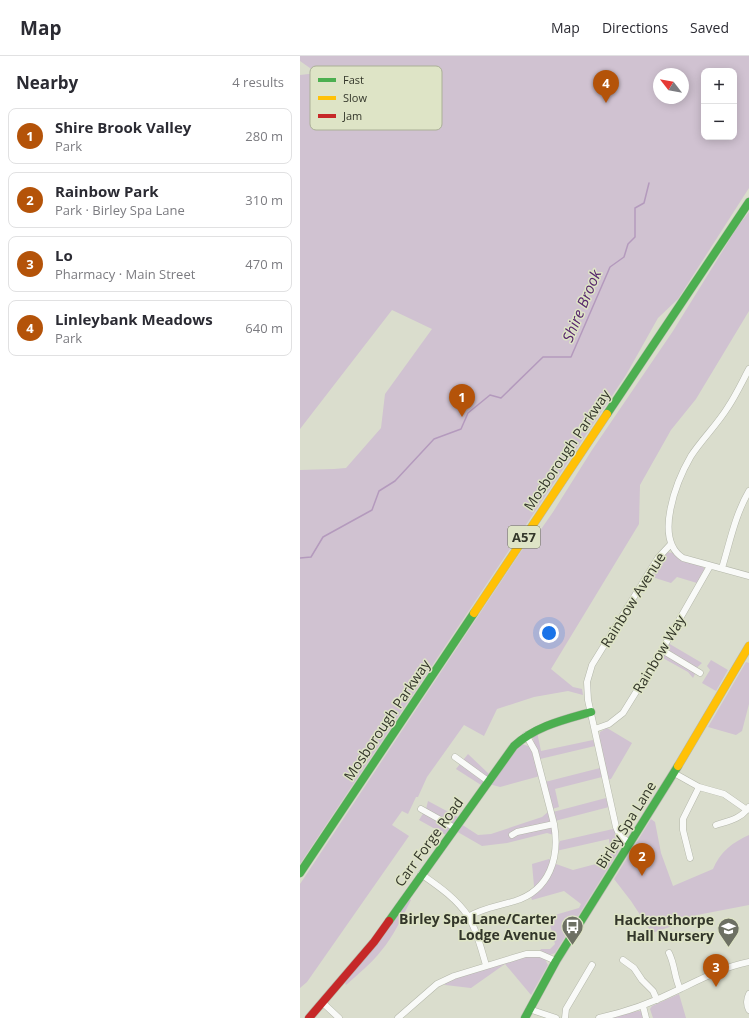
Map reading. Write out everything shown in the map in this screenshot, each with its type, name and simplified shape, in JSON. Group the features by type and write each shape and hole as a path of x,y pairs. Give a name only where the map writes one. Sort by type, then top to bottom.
{"main road":[{"name":"Mosborough Parkway","path":"300,873 749,202"},
{"name":"Birley Spa Lane","path":"525,1018 529,1008 556,962 674,773 749,646"},
{"name":"Carr Forge Road","path":"309,1018 374,942 421,874 514,746 526,735 543,726 591,712"}],"street":[{"name":"Rainbow Avenue","path":"630,843 620,836 616,827 591,712 587,682 592,665 658,558 671,544 668,533 670,516 673,499 681,476 696,448 728,407 749,369"},
{"path":"722,568 734,524 749,491"},
{"path":"671,544 676,553 683,558 749,576"},
{"name":"Rainbow Way","path":"595,728 609,724 623,713 662,650 710,566"},
{"path":"662,650 700,673"},
{"path":"468,917 492,907 524,898 538,888 548,874 555,859 556,842 554,824 535,751 526,735"},
{"path":"455,757 488,781"},
{"path":"674,773 699,787 724,794 748,808 744,814 736,819 716,825"},
{"path":"690,858 683,830 683,819 699,787"},
{"path":"421,808 455,828"},
{"path":"512,835 517,832 554,824"},
{"path":"421,874 452,897 468,917 475,930 486,966"},
{"path":"668,953 673,962 675,977 680,989"},
{"path":"398,1018 437,984 454,976 526,954 540,954 556,962"},
{"path":"623,960 634,968 642,980 653,990 657,1000"},
{"path":"599,1018 643,1006 717,971 749,962"},
{"path":"565,1018 566,1009 592,965"},
{"path":"749,994 746,999 749,1010"},
{"path":"323,1003 340,1018"},
{"path":"643,1006 646,1018"},
{"path":"529,1008 556,1018"}],"shaded area":[{"path":"300,56 749,56 749,188 678,299 658,318 626,375 300,864 300,470 346,468 381,428 385,394 432,329 392,310 300,429 300,75 310,74 310,130 442,130 442,66 310,66 310,68 300,61"},
{"path":"749,212 749,311 696,399 671,430 640,485 639,524 551,669 573,687 582,689 583,695 568,691 534,697 497,709 484,736 464,725 427,777 408,814 402,811 392,825 409,836 307,982 300,988 300,884 524,547 537,535 553,512 592,450 673,331 738,226"},
{"path":"666,552 674,553 679,559 702,566 704,568 705,571 697,583 677,577 671,583 649,576"},
{"path":"668,643 702,663 693,671 695,674 693,678 688,672 661,657"},
{"path":"711,660 728,670 716,691 702,683 710,670 707,666"},
{"path":"746,662 749,663 749,704 742,731 736,735 708,727"},
{"path":"607,728 632,743 611,779 607,780 599,738 600,732"},
{"path":"537,732 541,751 593,740 595,746 540,759 534,745 533,737"},
{"path":"522,744 528,746 532,750 540,776 500,787 489,784 509,757"},
{"path":"468,754 489,774 481,785 456,769"},
{"path":"600,768 602,777 555,789 559,807 552,809 545,782"},
{"path":"606,798 609,807 555,821 553,812"},
{"path":"428,801 458,817 446,835 419,820 426,809"},
{"path":"548,812 554,835 547,833 507,843 482,846 456,831 461,824 478,835 491,834 542,817"},
{"path":"651,819 655,822 661,853 673,886 713,869 719,858 728,848 749,835 749,905 697,915 681,923 652,933 631,901 614,879"},
{"path":"613,829 621,840 618,852 555,953 550,955 540,951 541,949 550,949 555,944 548,917 579,908 581,904 564,891 532,900 531,897 534,886 532,864 549,859 556,864 573,870 611,860 609,839 556,851 560,841"},
{"path":"407,897 411,900 398,926 386,945 364,969 346,985 345,983"},
{"path":"539,956 545,959 548,965 531,995 505,964 471,988 445,985 444,983 521,957"},
{"path":"679,994 686,1018 653,1018 650,1009 652,1006"},
{"path":"641,1011 644,1018 610,1018"}],"waterway":[{"name":"Shire Brook","path":"300,558 311,557 323,537 372,510 379,491 395,481 434,439 461,429 468,413 490,395 501,398 543,357 571,357 610,267 624,257 628,244 635,237 635,208 644,203 649,183"}],"traffic: fast":[{"path":"607,414 749,202"},
{"path":"300,873 474,613"},
{"path":"389,921 514,746 531,733 550,724 591,712"},
{"path":"525,1018 556,961 678,766"}],"traffic: slow":[{"path":"474,613 607,414"},
{"path":"678,766 749,646"}],"traffic: jam":[{"path":"309,1018 374,942 389,921"}],"place":[{"name":"Linleybank Meadows","path":"606,103"},
{"name":"Shire Brook Valley","path":"462,417"},
{"name":"Rainbow Park","path":"642,876"},
{"name":"Birley Spa Lane/Carter Lodge Avenue","path":"572,946"},
{"name":"Hackenthorpe Hall Nursery","path":"729,948"},
{"name":"Lo","path":"716,987"}]}
